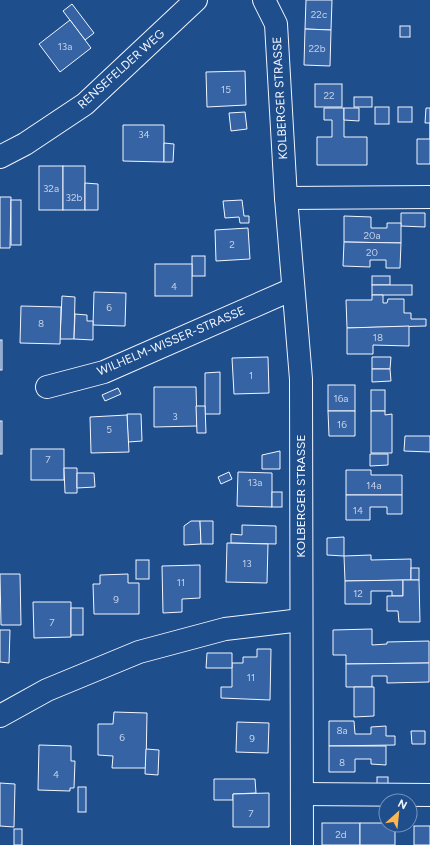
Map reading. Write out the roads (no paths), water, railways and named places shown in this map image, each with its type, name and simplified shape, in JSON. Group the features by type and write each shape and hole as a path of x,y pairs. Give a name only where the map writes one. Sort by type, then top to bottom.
{"street":[{"name":"RENSEFELDER WEG","path":"0,157 25,144 85,104 196,0"},
{"name":"KOLBERGER STRASSE","path":"264,0 276,24 286,198 301,379 302,845"},
{"path":"286,198 430,197"},
{"name":"WILHELM-WISSER-STRASSE","path":"48,387 104,372 293,289"},
{"path":"0,716 47,690 139,652 225,629 301,620"},
{"path":"302,794 430,795"}]}
